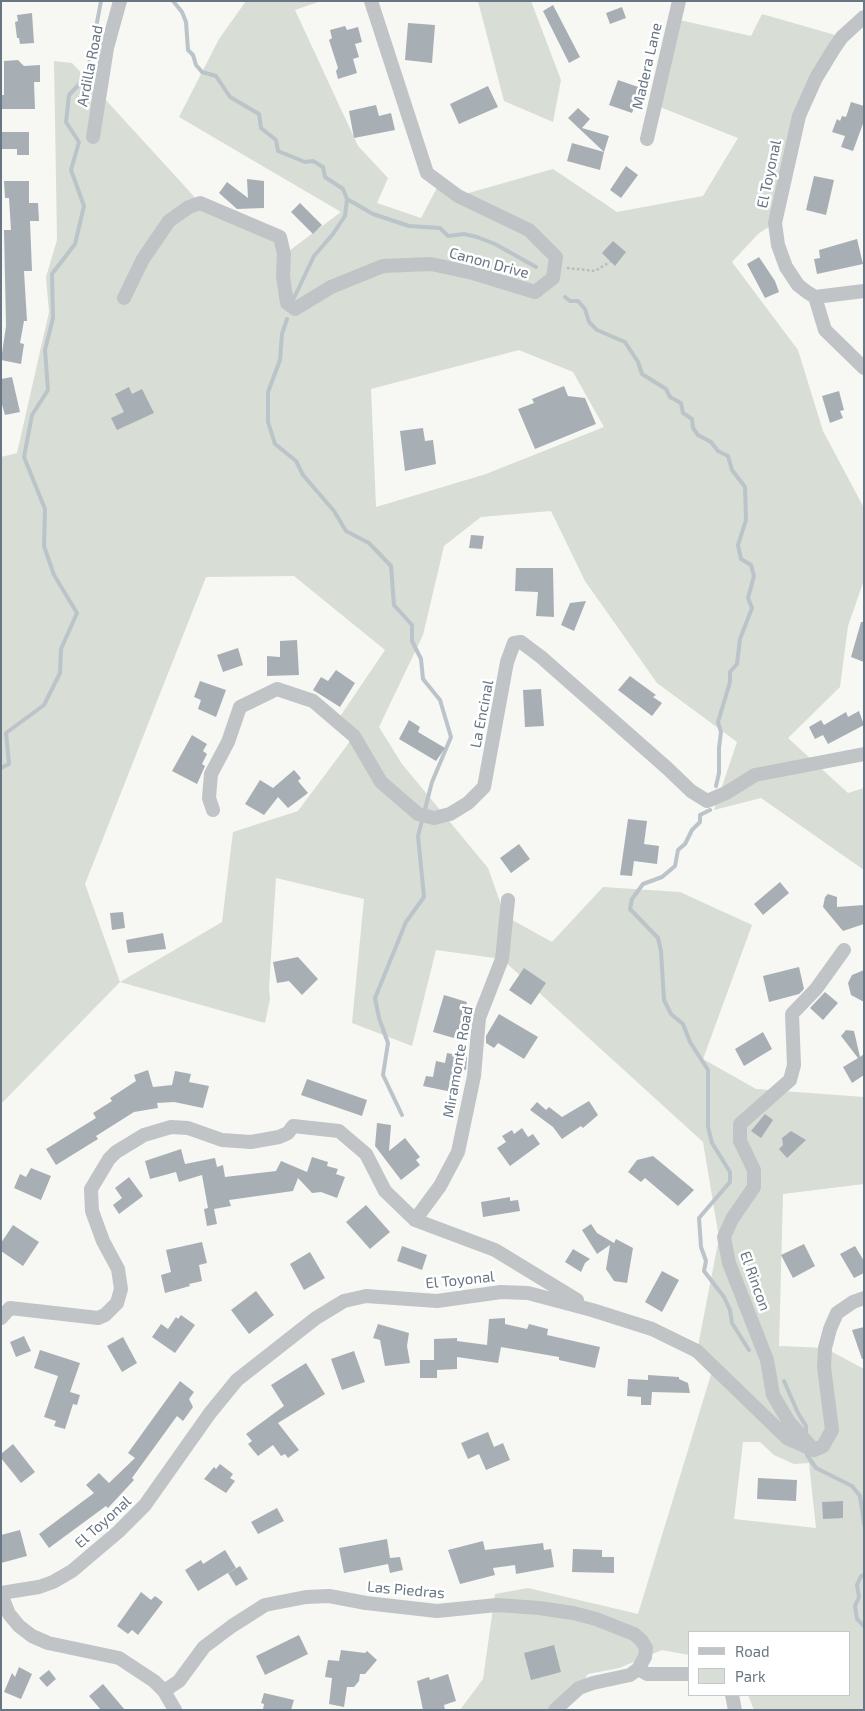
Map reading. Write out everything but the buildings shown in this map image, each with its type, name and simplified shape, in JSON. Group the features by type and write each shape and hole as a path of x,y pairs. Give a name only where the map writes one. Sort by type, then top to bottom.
{"street":[{"name":"Ardilla Road","path":"93,137 107,48 120,1"},
{"path":"371,1 427,172 458,196 530,230 556,258 555,266"},
{"name":"Madera Lane","path":"647,139 679,1"},
{"name":"El Toyonal","path":"815,297 798,285 786,268 778,245 775,223 799,116 816,78 842,37 864,17"},
{"name":"Canon Drive","path":"124,298 142,259 169,221 189,207 200,203 280,237 284,254 283,276 287,303 295,309 331,287 382,266 431,264 473,273 535,292 554,278 555,266"},
{"path":"864,291 815,297 825,330 864,368"},
{"name":"La Encinal","path":"212,810 209,798 211,774 228,742 240,707 277,689 312,701 354,736 381,782 418,814 434,818 450,814 468,803 484,787 507,662 514,642 521,642 541,657 668,768 691,791 706,801 726,793 755,775 864,754"},
{"name":"Miramonte Road","path":"416,1220 440,1186 458,1152 474,1076 480,1018 502,959 508,900"},
{"name":"El Rincon","path":"814,1450 789,1422 774,1395 767,1360 729,1263 724,1237 732,1219 754,1187 754,1170 740,1141 740,1124 790,1080 794,1065 792,1014 816,989 844,950"},
{"path":"1,1318 10,1308 98,1318 105,1315 117,1303 121,1289 118,1269 103,1241 90,1200 91,1189 109,1159 116,1152 144,1135 162,1128 188,1128 222,1140 251,1142 279,1137 288,1133 294,1126 339,1131 366,1154 385,1191 416,1220 495,1250 592,1310"},
{"name":"El Toyonal","path":"1,1593 39,1587 53,1582 72,1570 118,1532 145,1505 210,1413 237,1380 316,1318 344,1301 366,1296 437,1301 501,1292 528,1293 592,1310 652,1329 697,1351 787,1438 814,1450"},
{"path":"814,1450 823,1446 832,1430 824,1367 825,1348 830,1329 838,1313 853,1302 864,1298"},
{"path":"1,1593 8,1614 32,1636 48,1643 118,1658 140,1670 164,1691 174,1710"},
{"name":"Las Piedras","path":"164,1691 179,1681 204,1647 232,1626 265,1605 306,1597 329,1596 366,1603 437,1611 512,1605 573,1613 615,1626 634,1634 641,1640 646,1648 645,1657 638,1669"},
{"path":"555,1710 579,1688 630,1675 638,1669 647,1674 688,1674"},
{"path":"732,1696 735,1710"}],"path":[{"path":"555,266 594,270 610,262"}],"green space":[{"path":"246,1 321,1 295,10 358,146 388,178 377,203 421,218 440,182 458,196 553,169 617,212 703,196 738,138 655,105 675,19 751,36 762,14 842,37 816,78 775,223 758,234 732,262 798,350 823,431 864,508 864,580 848,626 840,687 788,738 848,793 864,788 864,870 761,798 714,810 737,742 657,683 585,581 551,511 481,517 444,546 423,635 379,727 402,764 488,868 505,916 552,942 603,887 680,892 752,925 703,1059 756,1089 864,1097 864,1184 783,1194 779,1346 825,1348 864,1369 864,1710 754,1710 748,1696 850,1696 850,1631 688,1631 688,1655 662,1650 619,1668 588,1674 579,1688 555,1710 460,1710 483,1679 495,1594 528,1588 638,1614 713,1368 697,1351 719,1238 703,1142 502,959 436,950 412,1046 352,1023 364,899 276,878 269,988 270,999 265,1023 120,982 1,1104 1,457 17,453 49,312 46,277 57,240 54,61 72,63 200,203 262,228 285,254 341,212 179,117 219,39","holes":["519,350 573,372 604,427 486,474 376,507 371,389","294,576 385,650 337,721 354,736 298,811 233,832 222,922 120,982 85,884 206,577","743,1442 760,1442 774,1455 794,1464 809,1463 816,1528 734,1519"]},
{"path":"478,1 531,1 561,80 553,122 504,101"}],"waterway":[{"path":"1,768 9,764 6,733 44,705 60,673 61,649 77,613 54,575 44,546 45,509 24,457 32,415 48,390 45,350 53,318 52,274 75,244 84,206 71,170 79,142 66,122 69,95 87,76 101,1"},
{"path":"173,1 182,12 186,22 188,50 193,55 196,65 202,72 216,76 230,97 259,114 261,128 276,140 278,151 305,162 313,161 323,167 325,177 343,189 347,199 373,214 409,226 440,228 448,236 464,234 477,237 495,244 536,267"},
{"path":"293,300 314,256 333,234 345,216 347,199"},
{"path":"565,297 570,301 578,301 585,309 589,322 597,330 625,342 638,362 642,374 666,389 670,397 681,403 683,413 692,419 693,428 698,435 711,442 718,451 728,456 732,470 745,487 746,520 738,545 741,559 751,565 754,576 748,598 752,608 740,639 737,664 730,672 730,682 718,722 721,732 719,773 716,786"},
{"path":"287,319 282,334 280,360 268,392 268,422 275,444 296,461 303,475 334,511 346,531 369,543 391,566 394,605 412,625 412,641 421,659 423,679 440,700 451,737 432,782 418,836 424,897 406,922 375,998 379,1018 388,1043 383,1075 402,1115"},
{"path":"710,810 700,815 700,822 692,830 685,844 678,850 675,866 662,877 643,884 632,899 630,909 658,938 661,951 664,1000 671,1014 683,1024 690,1042 708,1070 708,1127 712,1143 730,1172 730,1182 699,1218 701,1247 706,1261 704,1271 724,1297 730,1310 732,1323 749,1350"},
{"path":"784,1381 806,1426 806,1434"},
{"path":"807,1451 807,1455 816,1468 852,1486 860,1496 864,1524"},
{"path":"864,1575 861,1576 857,1585 859,1597 855,1606 857,1619 864,1626"}]}
